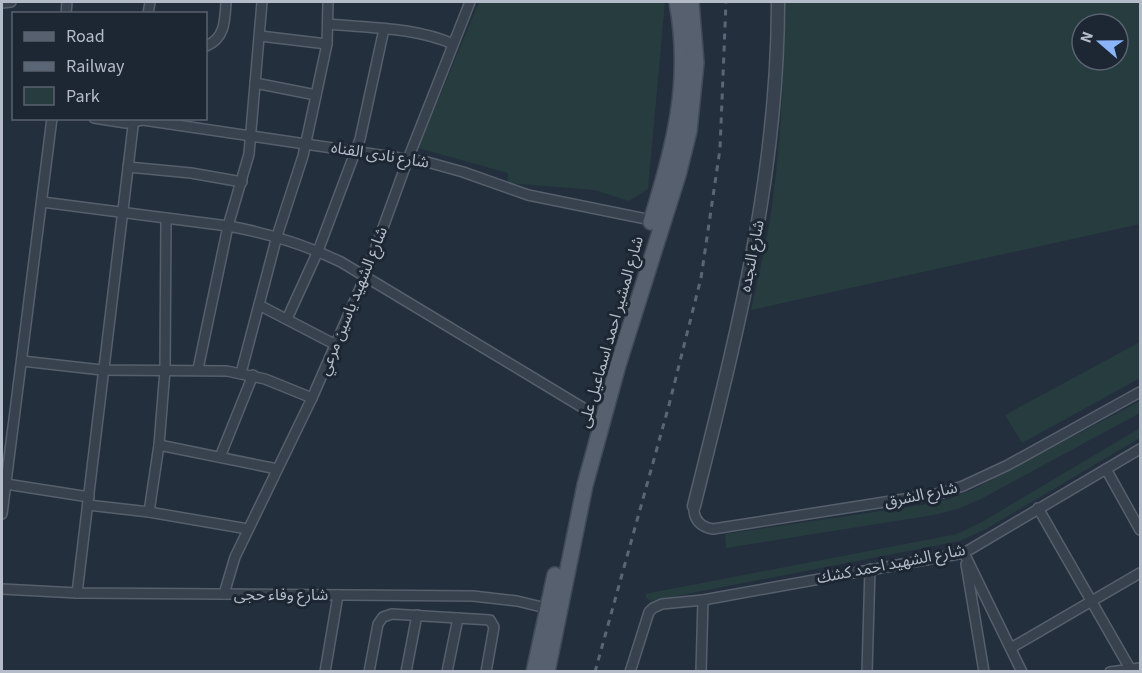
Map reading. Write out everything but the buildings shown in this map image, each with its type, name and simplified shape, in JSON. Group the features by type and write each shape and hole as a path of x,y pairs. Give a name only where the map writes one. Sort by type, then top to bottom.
{"main road":[{"name":"شارع المشير احمد اسماعيل على","path":"575,507 614,364 657,221 673,148 681,103 683,57 677,2"},
{"name":"شارع المشير احمد اسماعيل على","path":"657,221 684,153 693,108 696,63 691,2"},
{"name":"شارع المشير احمد اسماعيل على","path":"534,672 553,610 595,416 614,364"},
{"name":"شارع المشير احمد اسماعيل على","path":"546,672 553,610"}],"street":[{"path":"2,3 11,2"},
{"path":"207,46 213,43 222,32 226,2"},
{"path":"198,369 228,226 249,154 262,2"},
{"path":"241,373 277,236 306,144 327,44 328,2"},
{"name":"شارع الشهيد ياسين مرعي","path":"224,594 230,569 312,398 365,277 408,159 470,2"},
{"name":"شارع النجده","path":"694,506 739,323 759,223 772,123 778,2"},
{"path":"328,24 423,33 453,44"},
{"path":"287,319 318,251 356,152 367,114 384,29"},
{"path":"260,36 327,44"},
{"path":"255,83 316,95"},
{"path":"2,508 52,120"},
{"name":"شارع نادى القناه","path":"105,120 122,123 143,120 408,159 446,166 528,195 657,221"},
{"path":"77,593 102,370 134,120"},
{"path":"128,167 191,173 242,182"},
{"path":"42,202 228,226 277,236 318,251 595,416"},
{"path":"149,512 159,446 165,370 166,218"},
{"path":"259,305 336,345"},
{"path":"22,361 102,370 198,369 241,373 253,375 312,398"},
{"path":"220,457 253,375"},
{"name":"شارع الشرق","path":"694,506 694,514 698,521 704,527 713,529 942,493 1008,465 1140,392"},
{"path":"159,446 277,469"},
{"name":"شارع الشهيد احمد كشك","path":"630,672 647,617 653,608 662,604 702,600 964,553 1140,449"},
{"path":"1106,469 1140,530"},
{"path":"6,484 248,529"},
{"path":"1038,508 1092,602 1135,669 1110,672"},
{"path":"964,553 1022,672"},
{"path":"964,553 984,672"},
{"path":"867,672 870,569"},
{"path":"1011,648 1140,573"},
{"name":"شارع وفاء حجى","path":"2,589 77,593 488,597 553,610"},
{"path":"325,672 338,595"},
{"path":"701,672 702,600"},
{"path":"369,672 378,624 381,619 392,614 488,620 493,623 486,672"},
{"path":"406,672 417,615"},
{"path":"447,672 458,618"}],"green space":[{"path":"479,2 665,2 648,189 629,201 594,190 508,183 508,173 418,148"},
{"path":"785,2 1140,2 1140,224 751,310 773,197 781,114"},
{"path":"1140,342 1140,378 1022,443 1005,415"},
{"path":"1140,401 1140,413 981,499 958,509 934,515 726,548 725,534 949,499 974,489"},
{"path":"1140,428 1140,438 986,529 960,541 651,601 646,598 646,594 650,593 957,534 982,522"}],"railway":[{"path":"595,672 669,405 701,278 720,149 726,2"}]}
